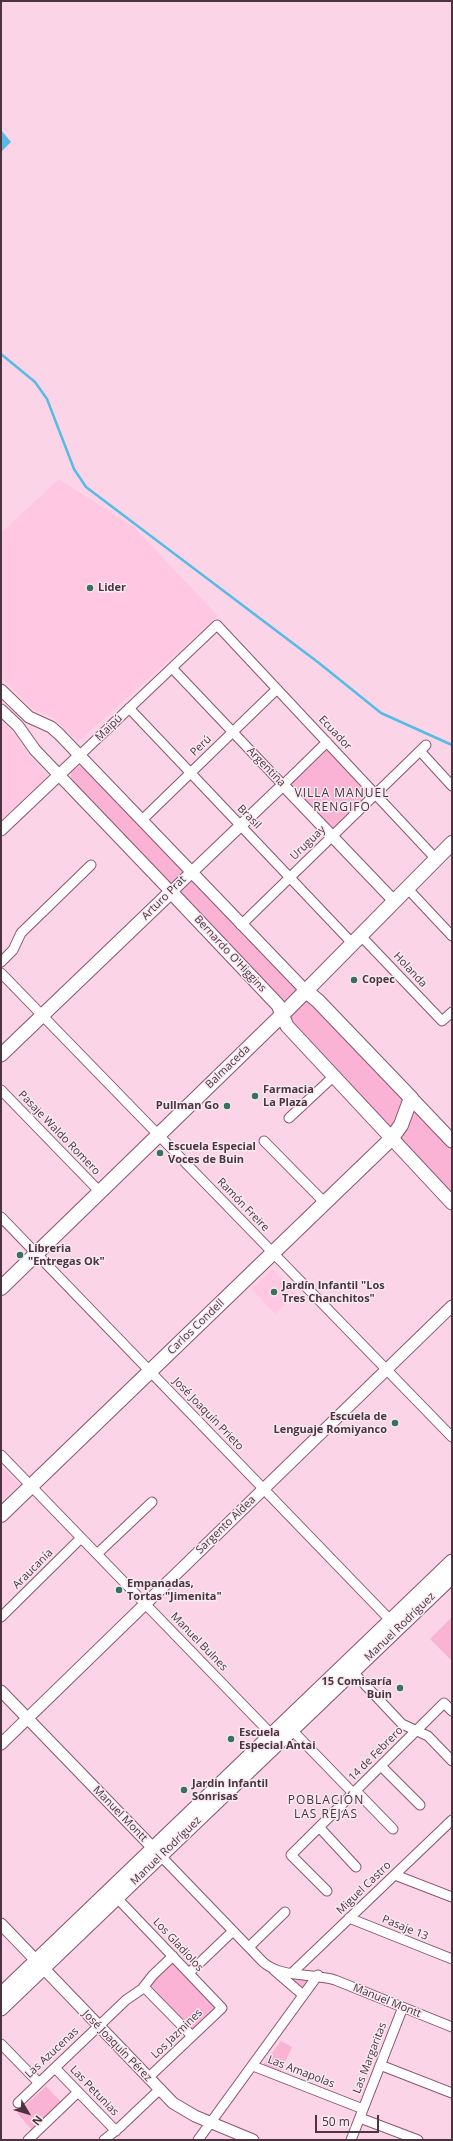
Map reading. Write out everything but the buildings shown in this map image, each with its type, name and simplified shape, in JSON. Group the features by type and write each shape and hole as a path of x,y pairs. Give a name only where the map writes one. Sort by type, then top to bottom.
{"main road":[{"name":"Balmaceda","path":"1,1288 282,1015 305,990 452,843"},
{"name":"Bernardo O'Higgins","path":"171,892 278,1005 287,1026 452,1203"},
{"name":"Arturo Prat","path":"1,1054 171,892"},
{"path":"305,990 318,1001 452,1141"},
{"name":"Carlos Condell","path":"1,1515 391,1138 401,1125 411,1098"},
{"name":"Manuel Rodríguez","path":"288,1726 353,1672 394,1624 452,1561"},
{"name":"Manuel Rodríguez","path":"1,2009 39,1965 394,1624 452,1577"},
{"name":"Manuel Rodríguez","path":"1,1994 39,1965 117,1898 157,1852"}],"street":[{"name":"Maipú","path":"1,830 217,625"},
{"name":"Ecuador","path":"217,625 436,859"},
{"name":"Argentina","path":"172,668 394,901"},
{"name":"Perú","path":"142,820 277,689"},
{"path":"1,690 30,717 55,730 305,990"},
{"name":"Brasil","path":"129,708 290,877 356,939"},
{"name":"Bernardo O'Higgins","path":"1,710 59,774 171,892"},
{"name":"Arturo Prat","path":"171,892 327,742"},
{"name":"Uruguay","path":"241,925 423,748 452,786"},
{"path":"1,962 13,950 21,933 91,865"},
{"path":"407,888 452,936"},
{"name":"Holanda","path":"356,939 442,1021 452,1012"},
{"name":"Ramón Freire","path":"1,973 452,1437"},
{"path":"289,1118 334,1076"},
{"name":"Pasaje Waldo Romero","path":"1,1090 98,1194"},
{"name":"Pasaje Waldo Romero","path":"1,1098 98,1194"},
{"path":"264,1141 324,1203"},
{"name":"José Joaquín Prieto","path":"1,1216 394,1624"},
{"name":"Sargento Aldea","path":"1,1744 452,1306"},
{"name":"Manuel Bulnes","path":"1,1455 276,1738"},
{"path":"97,1554 152,1502"},
{"name":"Araucanía","path":"1,1617 81,1538"},
{"path":"353,1672 402,1724 428,1736 452,1761"},
{"name":"Manuel Montt","path":"1,1691 233,1931 303,1995"},
{"name":"14 de Febrero","path":"327,1891 291,1855 444,1703 452,1711"},
{"path":"288,1726 393,1830"},
{"path":"381,1766 420,1806"},
{"name":"Miguel Castro","path":"292,1974 452,1820"},
{"path":"319,1827 356,1867"},
{"path":"395,1875 452,1897"},
{"name":"Los Gladiolos","path":"117,1898 222,2008"},
{"path":"249,1947 285,1912"},
{"name":"Pasaje 13","path":"349,1918 452,1958"},
{"name":"José Joaquín Pérez","path":"1,1924 159,2090 181,2109 253,2140"},
{"path":"188,1973 233,1931"},
{"name":"Las Azucenas","path":"18,2103 98,2027 144,1987 173,1956"},
{"name":"Manuel Montt","path":"273,1969 292,1974 318,1975 335,1980 452,2027"},
{"path":"198,2140 318,1975"},
{"path":"144,1987 192,2036"},
{"name":"Las Margaritas","path":"351,2140 403,2007"},
{"name":"Los Jazmines","path":"148,2078 222,2008"},
{"path":"1,2044 39,2082"},
{"path":"380,2065 452,2093"},
{"name":"Las Amapolas","path":"252,2066 362,2113 418,2140"},
{"name":"Las Petunias","path":"54,2068 116,2131"},
{"path":"104,2140 116,2131 159,2090"},
{"path":"28,2140 78,2092"}],"shaded area":[{"path":"59,479 135,528 218,616 78,742 52,717 33,710 1,677 1,533"},
{"path":"1,721 15,734 29,755 48,776 1,821"},
{"path":"328,749 370,793 333,828 291,784"},
{"path":"79,766 85,768 452,1147 452,1192 298,1030 279,999 71,780 71,772"},
{"name":"Jardín Infantil \"Los Tres Chanchitos\"","path":"272,1269 296,1294 275,1314 252,1289"},
{"path":"1,1466 19,1485 1,1502"},
{"path":"452,1617 452,1661 430,1639"},
{"path":"172,1961 217,2009 192,2033 146,1985"},
{"path":"290,1980 307,1980 303,1988"},
{"path":"281,2041 292,2047 281,2071 263,2065"},
{"path":"46,2086 62,2103 32,2130 17,2113"}],"water":[{"path":"1,130 11,142 1,152"}],"waterway":[{"path":"1,354 35,382 47,399 74,469 86,487 319,663 381,713 452,745"}],"place":[{"name":"Lider","path":"90,588"},
{"name":"Copec","path":"354,980"},
{"name":"Farmacia La Plaza","path":"255,1096"},
{"name":"Pullman Go","path":"227,1106"},
{"name":"Escuela Especial Voces de Buin","path":"160,1153"},
{"name":"Libreria \"Entregas Ok\"","path":"20,1255"},
{"name":"Jardín Infantil \"Los Tres Chanchitos\"","path":"274,1292"},
{"name":"Escuela de Lenguaje Romiyanco","path":"395,1423"},
{"name":"Empanadas, Tortas \"Jimenita\"","path":"119,1590"},
{"name":"15 Comisaría Buin","path":"400,1688"},
{"name":"Escuela Especial Antai","path":"231,1739"},
{"name":"Jardin Infantil Sonrisas","path":"184,1790"}],"district":[{"name":"VILLA MANUEL RENGIFO","path":"342,801"},
{"name":"POBLACIÓN LAS REJAS","path":"326,1808"}]}
